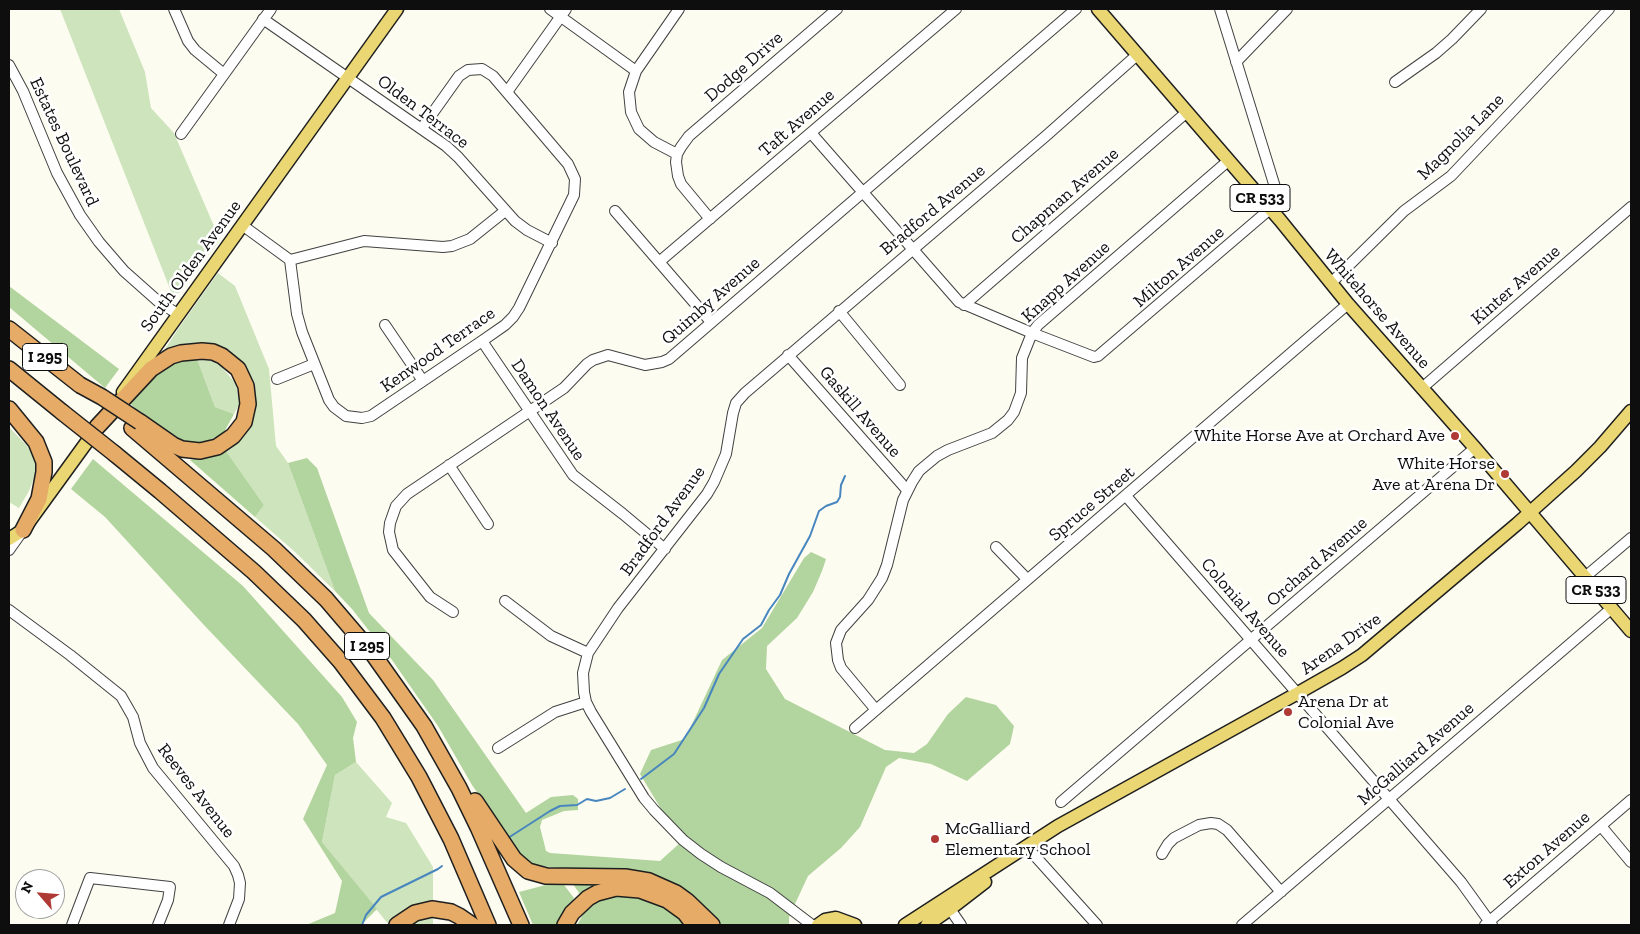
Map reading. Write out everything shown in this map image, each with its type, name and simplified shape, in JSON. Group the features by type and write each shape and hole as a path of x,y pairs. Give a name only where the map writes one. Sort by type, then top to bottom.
{"highway":[{"name":"I 295","path":"9,329 80,385 136,425 306,579 346,621 373,654 424,726 460,788 521,925"},
{"path":"98,427 151,369 160,362 181,353 202,351 213,352 222,356 238,369 246,386 248,404 244,422 234,436 217,447 200,451 182,449 136,425"},
{"name":"I 295","path":"9,369 158,488 254,572 304,620 341,662 383,718 419,777 451,839 488,925"},
{"path":"9,409 36,442 44,462 39,499 23,530"},
{"path":"424,726 514,859 528,871 546,876 625,876 649,881 676,893 693,906 712,925"},
{"path":"565,925 572,913 588,898 597,893 616,888 640,890 667,900 685,913 694,925"},
{"path":"397,925 415,913 432,909 451,912 472,925"}],"main road":[{"name":"South Olden Avenue","path":"9,539 23,530 397,9"},
{"name":"Whitehorse Avenue","path":"1098,9 1270,209 1348,304 1475,448 1631,631"},
{"name":"Arena Drive","path":"933,919 1026,846 1058,826 1298,693 1362,655 1576,471 1631,411"},
{"name":"Arena Drive","path":"905,925 933,919 991,877 1026,846"},
{"path":"818,925 825,920 836,918 855,925"},
{"path":"897,925 933,919"}],"street":[{"path":"174,9 182,30 195,50 202,58 224,74"},
{"path":"181,134 271,9"},
{"path":"550,9 563,13 636,71"},
{"path":"679,9 636,71 629,92 629,102 634,121 639,128 654,142 677,154 676,169 680,184 710,219"},
{"name":"Dodge Drive","path":"677,154 689,136 837,9"},
{"name":"Taft Avenue","path":"660,262 956,9"},
{"name":"Quimby Avenue","path":"453,612 430,597 393,550 389,532 393,513 407,494 564,388 587,364 594,360 608,356 645,365 669,359 1076,9"},
{"path":"1220,9 1275,188 1274,204 1270,209"},
{"path":"1236,62 1287,9"},
{"path":"1395,82 1436,53 1481,9"},
{"name":"Magnolia Lane","path":"1332,283 1404,211 1451,176 1609,9"},
{"path":"507,92 563,13"},
{"name":"Olden Terrace","path":"263,19 422,128 458,157 504,211 526,230 552,243"},
{"name":"Bradford Avenue","path":"812,925 770,893 701,854 667,824 644,798 586,702 583,673 588,653 618,608 707,494 726,454 736,403 745,393 1137,55"},
{"name":"Estates Boulevard","path":"9,65 23,92 57,172 80,215 104,248 124,271 160,303 178,314"},
{"name":"Kenwood Terrace","path":"290,260 297,314 314,364 329,400 334,407 354,418 371,416 482,341 513,317 572,202 575,179 568,164 507,92 487,72 475,68 459,76 422,128"},
{"name":"Chapman Avenue","path":"964,305 1187,112"},
{"path":"810,133 959,302 1032,333"},
{"name":"Knapp Avenue","path":"876,710 841,668 836,651 836,643 841,630 868,600 882,578 907,490 919,471 936,456 992,433 1008,420 1014,412 1021,393 1022,358 1032,333 1038,325 1228,161"},
{"name":"Kinter Avenue","path":"1422,388 1631,207"},
{"name":"Milton Avenue","path":"1032,333 1094,357 1102,355 1270,209"},
{"path":"615,210 711,322"},
{"path":"242,225 290,260 364,241 452,246 470,240 504,211"},
{"name":"Spruce Street","path":"855,728 1348,304"},
{"path":"839,312 900,385"},
{"path":"386,325 422,381"},
{"name":"Damon Avenue","path":"482,341 572,475 623,514 664,549"},
{"name":"Gaskill Avenue","path":"788,355 907,490"},
{"path":"277,379 314,364"},
{"name":"Orchard Avenue","path":"1060,802 1092,780 1251,640 1475,448"},
{"path":"449,465 488,524"},
{"name":"Colonial Avenue","path":"1126,496 1461,882 1489,924"},
{"path":"9,550 23,530"},
{"path":"1585,577 1631,538"},
{"path":"996,547 1027,580"},
{"path":"505,601 551,636 588,653"},
{"name":"McGalliard Avenue","path":"1242,925 1612,608"},
{"name":"Reeves Avenue","path":"9,610 70,654 116,691 126,703 133,717 146,756 153,768 234,866 240,883 239,899 229,925"},
{"path":"498,748 555,712 586,702"},
{"name":"Exton Avenue","path":"1489,924 1631,800"},
{"path":"1162,854 1174,838 1199,825 1218,824 1227,830 1281,892"},
{"path":"1600,826 1631,862"},
{"path":"1026,846 1097,925"},
{"path":"72,925 90,878 170,887 168,900 158,925"},
{"path":"933,919 961,925"}],"green space":[{"path":"60,9 119,9 145,72 151,108 174,133 220,240 179,293 172,294"},
{"path":"218,273 235,286 269,369 276,446 288,463 335,591 294,551 255,517 264,505 226,451 245,430 253,400 252,379 229,354 202,343 164,351"},
{"path":"9,286 119,369 105,388 9,307"},
{"path":"203,357 220,365 236,384 240,403 234,414 215,407 197,359"},
{"path":"174,359 197,359 215,407 234,414 223,434 201,444 178,441 147,421 128,401"},
{"path":"9,427 35,454 36,472 29,491 19,508 9,502"},
{"path":"226,451 264,505 255,517 190,460"},
{"path":"307,458 317,468 369,613 433,680 526,813 551,797 573,795 578,799 578,810 564,811 542,820 540,827 546,851 550,853 660,861 681,842 640,774 651,750 685,739 722,660 762,628 804,558 811,552 826,559 813,592 797,618 767,646 766,669 785,699 885,750 914,753 927,744 948,714 966,697 996,705 1014,726 1010,744 967,781 931,764 899,758 886,767 860,827 841,848 808,876 789,917 789,925 577,925 588,906 562,868 528,865 472,785 438,726 392,660 352,609 335,591 288,463"},
{"path":"93,459 243,586 342,697 357,722 353,738 356,762 335,775 322,842 377,909 363,923 364,925 306,925 335,913 342,881 303,819 327,765 298,724 105,517 71,489"},
{"path":"356,762 392,803 386,817 406,823 433,867 433,925 389,925 322,842 335,775"},
{"path":"561,881 574,898 559,925 533,925 519,892"}],"waterway":[{"path":"641,779 674,754 704,708 719,674 743,639 761,625 780,595 810,536 819,511 837,502 840,497 841,485 845,476"},
{"path":"508,838 560,806 577,805 587,799 596,801 610,798 625,789"},
{"path":"362,925 366,915 381,897 442,866"}],"place":[{"name":"White Horse Ave at Orchard Ave","path":"1455,436"},
{"name":"White Horse Ave at Arena Dr","path":"1505,474"},
{"name":"Arena Dr at Colonial Ave","path":"1288,712"},
{"name":"McGalliard Elementary School","path":"935,839"}]}
